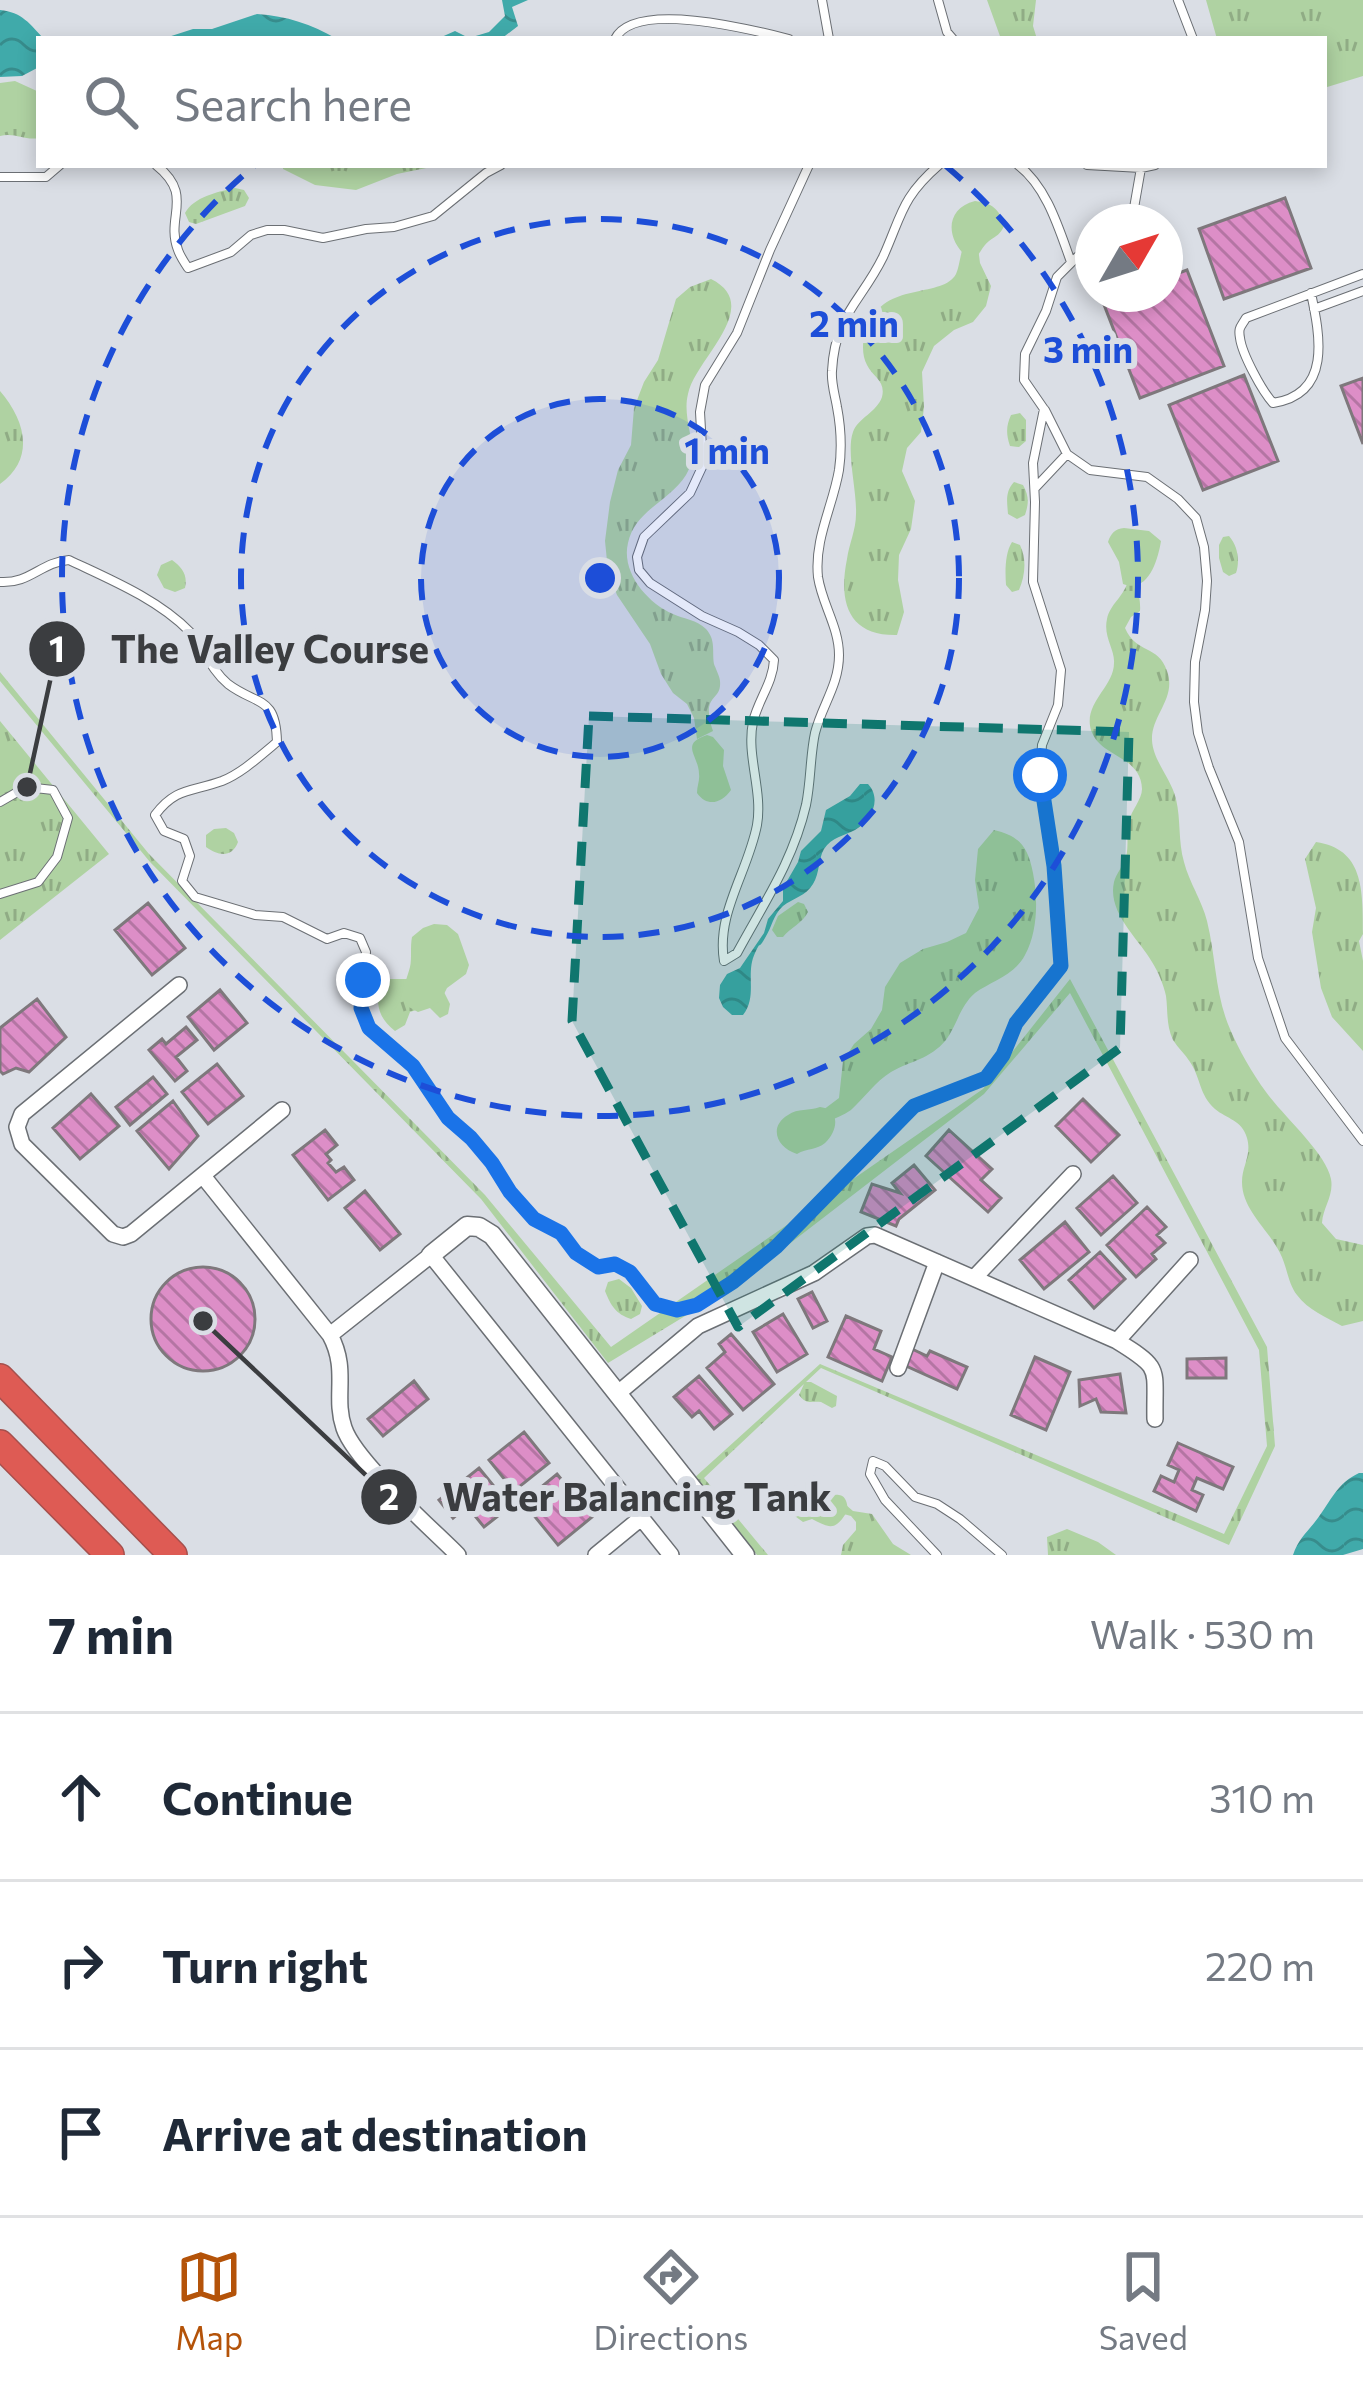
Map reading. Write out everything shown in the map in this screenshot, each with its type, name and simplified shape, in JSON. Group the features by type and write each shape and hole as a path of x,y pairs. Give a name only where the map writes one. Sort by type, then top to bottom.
{"highway":[{"path":"0,1378 173,1555"},
{"path":"0,1444 110,1555"}],"street":[{"path":"179,985 22,1114 17,1127 22,1144 113,1234 123,1237 281,1110"},
{"path":"974,1278 1072,1174"},
{"path":"203,1176 330,1335 341,1363 342,1425 356,1451 458,1555"},
{"path":"330,1335 467,1226 493,1234 745,1555"},
{"path":"616,1394 698,1326 814,1273 875,1235 1117,1341 1150,1361 1156,1418"},
{"path":"431,1255 671,1555"},
{"path":"1117,1341 1190,1260"},
{"path":"898,1368 937,1262"},
{"path":"596,1555 641,1518"}],"lane":[{"path":"821,0 828,36"},
{"path":"938,0 950,36"},
{"path":"1178,0 1192,36"},
{"path":"616,36 618,29 642,15 676,11 777,36"},
{"path":"0,177 46,177 57,168"},
{"path":"161,168 179,198 176,247 188,268 267,230 323,238 433,216 495,168"},
{"path":"808,168 737,333 705,386 700,412 703,465 679,507 644,537 637,557 639,570 650,583 759,645 774,660 774,674 753,721 758,821 720,940 724,961 737,953 789,862 805,807 814,737 836,684 839,653 833,619 818,580 818,547 838,475 841,442 831,377 835,341 845,313 883,257 908,198 935,168"},
{"path":"1022,168 1032,176 1058,226 1071,263"},
{"path":"1134,204 1142,168"},
{"path":"1075,259 1057,277 1024,354 1024,380 1067,454 1090,470 1147,477 1196,518 1208,581 1196,662 1198,733 1239,842 1258,958 1285,1038 1363,1141"},
{"path":"1311,293 1320,363 1300,393 1273,403 1240,340 1246,318 1311,293 1363,274"},
{"path":"1314,309 1363,291"},
{"path":"0,582 29,578 51,561 69,560 166,612 192,634 208,664 230,686 260,699 277,720 277,742 223,781 166,800 155,815 164,831 184,839 190,856 182,881 196,897 227,909 284,917 327,939 344,933 360,938 366,952 361,1008 369,1028 413,1066 448,1118 471,1138 534,1219 561,1233 576,1253 598,1267 615,1264 630,1272 655,1304 677,1310 715,1294 776,1247 914,1106 986,1078 1003,1055 1016,1023 1061,966 1054,866 1040,775 1042,745 1058,705 1061,670 1034,582 1033,463 1044,409"},
{"path":"1035,488 1067,454"},
{"path":"0,802 26,787 53,790 68,818 57,857 38,882 0,894"},
{"path":"938,1555 885,1500 870,1474 874,1461 915,1497 960,1519 1002,1555"}],"highlighted area":[{"path":"589,716 1129,732 1120,1048 738,1327 572,1021"}],"green space":[{"path":"987,0 1036,0 1036,36 1000,36"},
{"path":"1206,0 1363,0 1363,76 1327,87 1327,36 1216,36"},
{"path":"15,81 36,91 36,138 0,136 0,83"},
{"path":"426,168 356,190 315,185 283,169"},
{"path":"235,188 244,190 249,198 245,206 196,224 189,222 185,213 194,203"},
{"path":"975,201 994,208 1004,226 978,254 968,258 955,243 952,226 958,211"},
{"path":"978,247 991,286 986,306 973,322 934,346 922,372 921,432 907,448 902,471 915,501 911,529 899,555 904,612 897,635 881,634 858,623 844,590 856,514 851,440 855,427 876,407 883,392 865,360 864,337 879,309 902,295 949,281 963,248"},
{"path":"711,279 726,290 731,303 722,334 688,394 690,465 679,484 638,522 627,554 632,575 645,594 663,609 702,626 711,637 720,688 709,710 713,731 697,739 687,704 673,693 650,644 617,595 605,541 618,470 631,445 634,408 658,360 676,299"},
{"path":"0,391 16,414 23,439 19,463 0,484"},
{"path":"1020,413 1026,420 1026,441 1019,447 1010,446 1008,423 1011,415"},
{"path":"1014,482 1023,485 1028,500 1025,515 1017,519 1008,514 1008,493"},
{"path":"1124,528 1149,531 1161,541 1150,573 1132,586 1123,584 1119,562 1108,542"},
{"path":"1229,536 1238,559 1236,573 1229,576 1223,572 1219,545"},
{"path":"1012,542 1020,545 1024,568 1019,590 1012,592 1006,574"},
{"path":"172,560 186,579 185,588 175,592 164,588 157,575 161,565"},
{"path":"1128,581 1139,581 1140,611 1125,628 1167,671 1169,690 1153,731 1153,748 1176,799 1182,854 1207,921 1225,1016 1261,1085 1327,1169 1331,1191 1322,1223 1336,1239 1363,1245 1363,1321 1342,1326 1312,1309 1294,1291 1280,1253 1243,1192 1245,1132 1206,1098 1194,1068 1171,1034 1159,974 1115,904 1114,882 1126,857 1129,822 1142,789 1135,769 1096,739 1090,720 1113,672 1107,619"},
{"path":"0,672 149,854 485,1195 611,1347 983,1089 1070,979 1267,1347 1275,1446 1229,1545 821,1368 806,1382 837,1396 836,1406 804,1400 799,1395 804,1384 704,1478 768,1555 757,1555 693,1479 820,1364 1224,1534 1267,1446 1259,1350 1070,993 984,1094 736,1285 608,1363 481,1199 150,862 0,681"},
{"path":"0,721 109,854 0,940"},
{"path":"707,735 724,750 723,766 731,790 714,802 697,793 699,774 692,751 694,742"},
{"path":"226,828 238,842 232,851 220,854 206,847 206,835"},
{"path":"994,830 1016,839 1031,864 1036,915 1025,955 1009,973 970,998 940,1047 891,1072 851,1110 827,1122 819,1113 839,1098 843,1061 871,1029 882,1010 885,987 900,963 966,933 979,908 978,849"},
{"path":"1316,842 1332,846 1352,862 1361,887 1363,1051 1332,1017 1321,988 1312,932 1316,908 1305,859"},
{"path":"798,902 804,904 806,916 777,937 772,930 778,916"},
{"path":"434,924 447,925 458,934 469,965 441,1000 418,1012 407,1006 404,995 412,937"},
{"path":"388,979 441,986 450,1004 448,1014 440,1018 428,1006 410,1012 405,1025 395,1031 378,1003 378,990"},
{"path":"820,1107 834,1116 829,1138 797,1154 784,1147 777,1131 782,1120 796,1111"},
{"path":"619,1279 642,1306 640,1314 631,1319 615,1309 605,1291 608,1282"},
{"path":"799,1486 842,1496 848,1510 832,1526 812,1519 803,1522 788,1511 789,1497"},
{"path":"846,1505 872,1514 893,1544 911,1555 841,1555 856,1530 851,1516 840,1513"},
{"path":"1067,1529 1116,1555 1048,1555 1047,1537"}],"water":[{"path":"502,0 528,0 512,7 518,26 505,36 476,36 489,32 505,16"},
{"path":"0,10 20,16 41,36 36,36 36,69 22,76 0,77"},
{"path":"257,14 299,22 331,36 171,36"},
{"path":"860,784 868,784 874,796 870,815 861,826 827,845 810,888 777,913 752,961 747,1008 743,1015 732,1015 719,998 720,985 727,974 740,968 764,933 768,919 783,901 783,888 801,851 821,831 826,810"},
{"path":"1363,1473 1363,1549 1343,1555 1293,1555 1336,1491"}],"building":[{"path":"1285,198 1311,268 1224,299 1199,229"},
{"path":"1187,270 1224,366 1140,398 1107,312 1183,312 1183,271"},
{"path":"1244,375 1278,461 1203,490 1169,405"},
{"path":"1363,378 1363,444 1341,386"},
{"path":"148,903 185,948 152,975 115,930"},
{"path":"220,990 247,1023 214,1050 188,1017"},
{"path":"37,999 66,1037 29,1072 16,1068 3,1074 0,1028"},
{"path":"186,1027 197,1040 176,1057 187,1071 175,1081 149,1050 162,1039 166,1044"},
{"path":"217,1064 243,1096 208,1124 182,1092"},
{"path":"153,1077 167,1094 130,1125 116,1107"},
{"path":"91,1094 119,1126 80,1159 53,1128"},
{"path":"1083,1099 1119,1135 1091,1162 1056,1126"},
{"path":"173,1101 198,1136 169,1169 137,1131"},
{"path":"325,1130 337,1145 326,1154 328,1163 336,1172 344,1167 354,1180 328,1200 293,1155"},
{"path":"949,1130 992,1169 981,1180 1001,1198 988,1212 926,1156"},
{"path":"914,1165 935,1190 896,1226 861,1212 872,1184 900,1193 892,1183"},
{"path":"1113,1176 1137,1203 1101,1235 1077,1208"},
{"path":"365,1191 400,1234 380,1250 345,1208"},
{"path":"1147,1207 1166,1227 1157,1235 1165,1243 1136,1277 1107,1245"},
{"path":"1065,1222 1089,1252 1044,1289 1020,1260"},
{"path":"1100,1252 1125,1279 1094,1308 1069,1280"},
{"path":"203,1267 223,1271 246,1290 255,1319 251,1339 232,1362 203,1371 183,1367 160,1348 151,1319 155,1299 174,1276"},
{"path":"812,1292 827,1321 813,1328 798,1299"},
{"path":"783,1314 807,1354 777,1372 753,1332"},
{"path":"846,1316 881,1331 874,1349 892,1357 882,1381 828,1357"},
{"path":"731,1334 774,1384 743,1410 707,1368 725,1352 719,1344"},
{"path":"912,1349 927,1356 930,1351 967,1367 957,1389 904,1365"},
{"path":"1035,1357 1070,1372 1046,1430 1011,1415"},
{"path":"1226,1358 1226,1378 1187,1378 1187,1359"},
{"path":"1120,1374 1126,1413 1101,1412 1096,1399 1080,1406 1079,1380"},
{"path":"699,1376 732,1414 714,1429 699,1411 692,1417 674,1397"},
{"path":"414,1381 428,1399 383,1436 368,1419"},
{"path":"524,1432 549,1463 514,1491 489,1460"},
{"path":"1178,1443 1233,1467 1223,1489 1197,1478 1192,1490 1203,1495 1196,1511 1154,1491 1161,1476 1174,1482 1179,1470 1168,1465"},
{"path":"479,1468 493,1485 486,1491 503,1512 484,1527 467,1506 453,1518 439,1500"},
{"path":"557,1474 592,1517 558,1545 523,1502"}],"place":[{"name":"The Valley Course","path":"27,787"},
{"name":"Water Balancing Tank","path":"203,1321"}],"route":[{"path":"363,980 361,1008 369,1028 413,1066 448,1118 471,1138 534,1219 561,1233 576,1253 598,1267 615,1264 630,1272 655,1304 677,1310 697,1305 776,1247 914,1106 986,1078 1003,1055 1016,1023 1061,966 1054,866 1040,775"}]}
